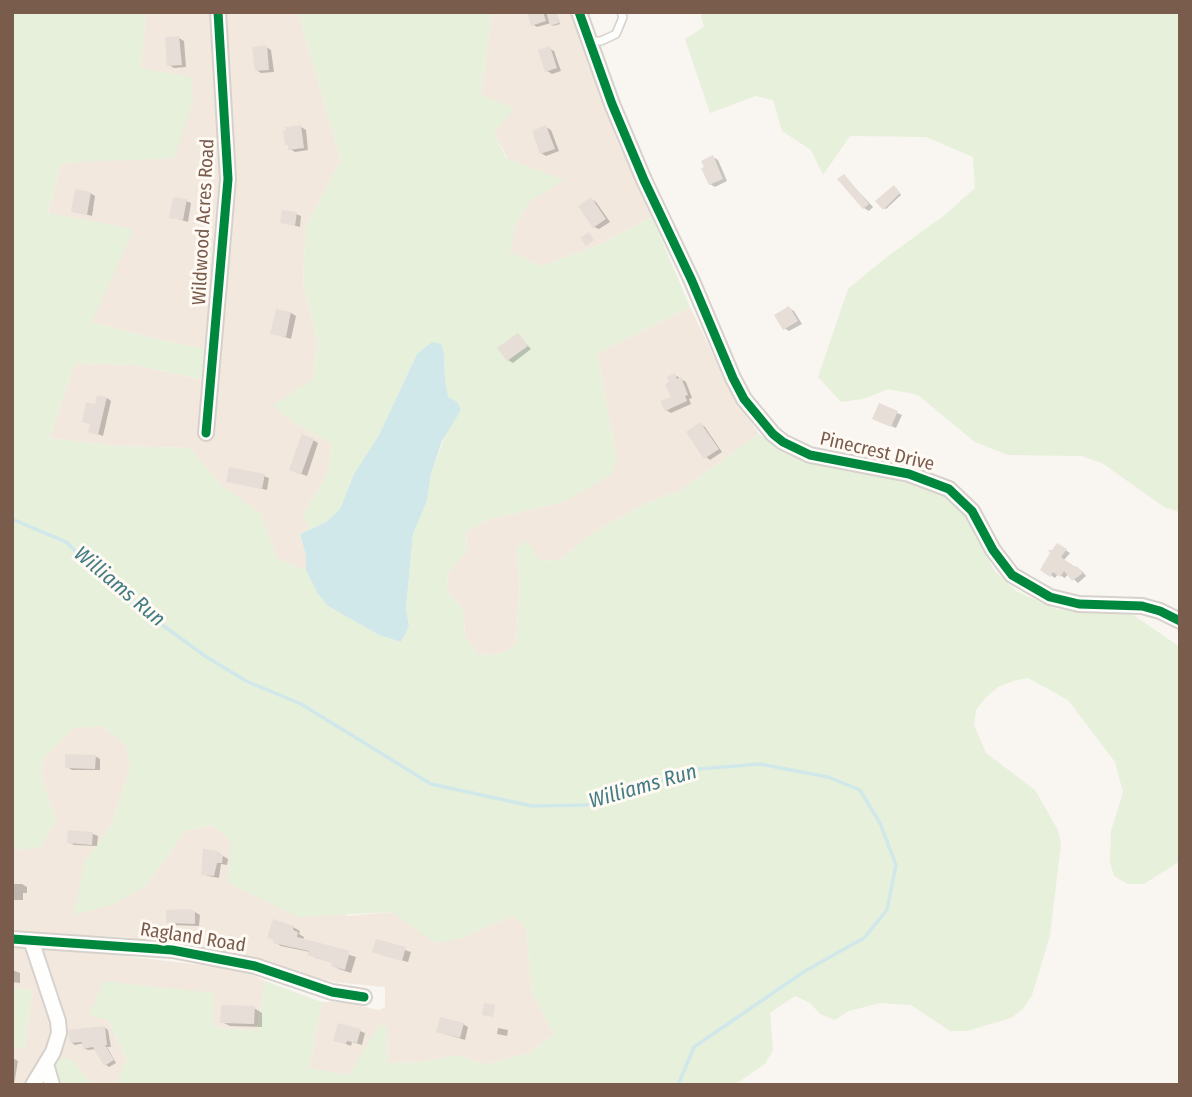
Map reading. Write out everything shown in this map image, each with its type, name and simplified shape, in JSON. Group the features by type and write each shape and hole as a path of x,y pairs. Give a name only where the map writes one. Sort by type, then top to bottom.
{"street":[{"name":"Wildwood Acres Road","path":"206,433 228,179 218,12"},
{"name":"Pinecrest Drive","path":"579,12 644,180 692,281 733,378 744,399 773,434 810,456 909,474 949,489 972,511 1001,563 1022,583 1043,594 1079,604 1142,606 1180,621"},
{"name":"Ragland Road","path":"12,939 126,946 219,958 255,966 332,992 364,998"},
{"path":"31,940 60,1032 58,1043 33,1085"},
{"path":"46,1064 52,1085"}],"lane":[{"path":"589,41 601,41 616,34 623,17 621,12"}],"shaded area":[{"path":"146,12 298,12 341,161 306,226 303,284 318,342 313,379 295,423 332,444 328,473 303,515 310,529 300,534 306,556 306,570 277,559 261,514 220,485 190,448 116,446 49,438 75,363 137,365 203,380 206,349 92,322 48,214 61,163 91,161 141,68"},
{"path":"494,12 571,12 619,145 652,217 601,244 542,266 509,252 516,224 530,201 494,133 481,94"},
{"path":"690,307 718,365 759,434 681,490 643,505 591,534 560,560 540,561 516,548 520,582 516,644 503,653 478,655 465,636 463,609 447,592 448,572 467,552 466,532 490,519 563,502 617,459 597,353"},
{"path":"102,726 126,745 130,769 112,823 84,863 145,887 186,830 213,825 231,841 348,916 392,912 463,938 513,915 526,928 532,992 554,1034 531,1052 486,1065 457,1055 421,1062 388,1063 387,1027 350,1075 309,1069 322,1002 341,1002 379,1010 385,1007 385,987 334,982 183,945 126,937 12,934 12,850 41,847 56,820 41,776 44,757 74,728"},
{"path":"12,948 90,952 243,970 265,981 257,1031 89,1015 108,1020 127,1061 116,1085 92,1085 73,1060 56,1085 12,1085 12,1047 25,1049 32,990 12,988"}],"green space":[{"path":"12,12 146,12 141,68 191,77 193,102 174,158 61,163 48,213 134,229 92,322 206,349 204,380 137,365 75,363 49,438 116,446 190,448 220,485 261,513 277,559 306,570 318,594 328,606 379,635 401,642 409,626 406,608 413,534 427,501 431,475 457,402 448,398 445,389 445,362 417,354 379,435 354,474 340,509 326,522 310,529 303,515 328,473 332,444 295,423 273,405 313,379 318,342 303,284 306,226 341,161 298,12 494,12 481,94 514,109 494,133 506,158 564,180 530,201 516,224 510,252 542,266 601,244 652,217 690,307 597,353 617,459 611,475 563,502 490,519 466,532 467,552 448,572 447,592 463,609 465,636 478,655 503,653 516,644 520,582 516,548 528,541 540,561 560,560 591,534 643,505 681,490 759,434 793,456 937,490 961,509 994,570 1016,591 1056,609 1129,612 1180,647 1180,861 1144,884 1128,884 1114,876 1110,862 1111,831 1123,792 1115,762 1068,700 1028,678 1013,681 998,687 986,697 976,710 974,725 986,753 1035,790 1058,830 1061,844 1050,936 1032,995 1023,1009 1011,1018 967,1031 950,1031 911,1005 880,1003 849,1011 835,1020 820,1014 810,1003 795,996 770,1013 773,1050 765,1064 734,1085 116,1085 127,1060 108,1020 89,1016 103,981 213,993 214,1027 257,1031 265,981 322,1002 309,1068 349,1075 379,1025 387,1026 388,1063 421,1062 457,1055 486,1065 531,1052 554,1034 532,993 526,928 513,915 463,938 435,943 392,912 299,917 227,883 231,841 213,825 186,830 145,887 114,904 74,915 84,863 112,823 130,769 126,745 102,726 74,728 44,757 41,776 56,820 41,848 12,850"},
{"path":"700,12 1180,12 1180,512 1164,507 1102,463 1081,456 1008,455 975,442 918,395 889,389 863,399 841,402 818,377 848,289 945,215 975,188 973,157 926,137 850,136 823,175 811,150 782,131 773,100 756,96 710,113 685,39 704,27"},
{"path":"12,988 32,990 25,1049 12,1047"},
{"path":"58,1057 73,1060 92,1085 56,1085 52,1069"}],"water":[{"path":"432,342 441,344 448,397 457,402 461,410 442,441 431,474 427,501 413,534 406,608 409,626 401,642 379,635 328,606 318,594 306,570 306,556 300,534 326,522 340,509 354,474 379,435 417,354"}],"building":[{"path":"527,12 543,12 546,21 531,26"},
{"path":"556,13 559,23 550,26 547,15"},
{"path":"179,36 182,65 167,66 165,37"},
{"path":"267,45 269,70 255,71 252,47"},
{"path":"550,46 557,68 545,72 538,50"},
{"path":"301,125 304,148 288,150 283,131 286,131 285,127"},
{"path":"546,125 555,149 540,154 532,131"},
{"path":"713,155 723,179 709,185 701,168 704,167 701,161"},
{"path":"844,174 869,204 863,209 837,179"},
{"path":"894,185 900,193 883,210 875,201"},
{"path":"75,189 91,192 87,215 71,212"},
{"path":"173,197 187,199 183,220 169,218"},
{"path":"591,197 606,219 593,228 578,206"},
{"path":"282,210 297,212 295,226 280,223"},
{"path":"589,232 594,240 586,246 580,238"},
{"path":"789,306 798,321 783,330 774,315"},
{"path":"276,309 291,312 286,337 270,334"},
{"path":"518,333 528,346 507,361 497,348"},
{"path":"675,373 677,379 681,377 688,395 685,396 687,401 665,411 660,401 671,397 665,384 669,382 667,377"},
{"path":"97,395 107,397 98,435 88,432 90,424 82,422 86,402 95,404"},
{"path":"879,403 898,411 891,427 872,419"},
{"path":"700,422 719,449 704,459 686,432"},
{"path":"302,434 314,439 301,475 289,470"},
{"path":"229,467 265,474 262,489 226,482"},
{"path":"1057,543 1067,549 1061,557 1076,568 1077,566 1083,573 1072,581 1064,571 1060,577 1053,572 1050,577 1040,570 1050,553 1048,550 1052,550"},
{"path":"65,754 96,755 95,769 65,768"},
{"path":"68,830 93,832 92,845 67,843"},
{"path":"203,849 218,851 218,854 223,855 222,863 217,863 214,876 201,875"},
{"path":"166,910 195,911 195,924 166,923"},
{"path":"273,919 294,926 293,930 298,932 297,937 350,951 345,970 307,955 309,951 273,943 273,940 267,938"},
{"path":"376,939 406,947 402,961 372,952"},
{"path":"484,1003 495,1005 493,1017 482,1015"},
{"path":"221,1005 255,1006 254,1024 220,1023"},
{"path":"440,1017 464,1023 460,1038 436,1032"},
{"path":"338,1023 361,1029 357,1043 333,1041"},
{"path":"105,1026 105,1045 114,1060 104,1066 93,1047 83,1049 82,1042 70,1043 68,1030"}],"waterway":[{"name":"Williams Run","path":"12,519 66,542 120,594 205,656 246,681 301,704 431,784 532,806 586,805 698,769 760,764 828,777 860,790 880,823 896,865 887,910 864,938 805,971 694,1047 678,1085"}],"cycle path":[{"path":"206,433 228,179 218,12"},
{"path":"579,12 612,104 733,378 744,399 773,434 810,455 909,474 949,489 972,511 993,550 1012,575 1050,597 1079,604 1142,606 1180,621"},
{"path":"12,939 172,950 255,966 332,992 364,997"}]}
